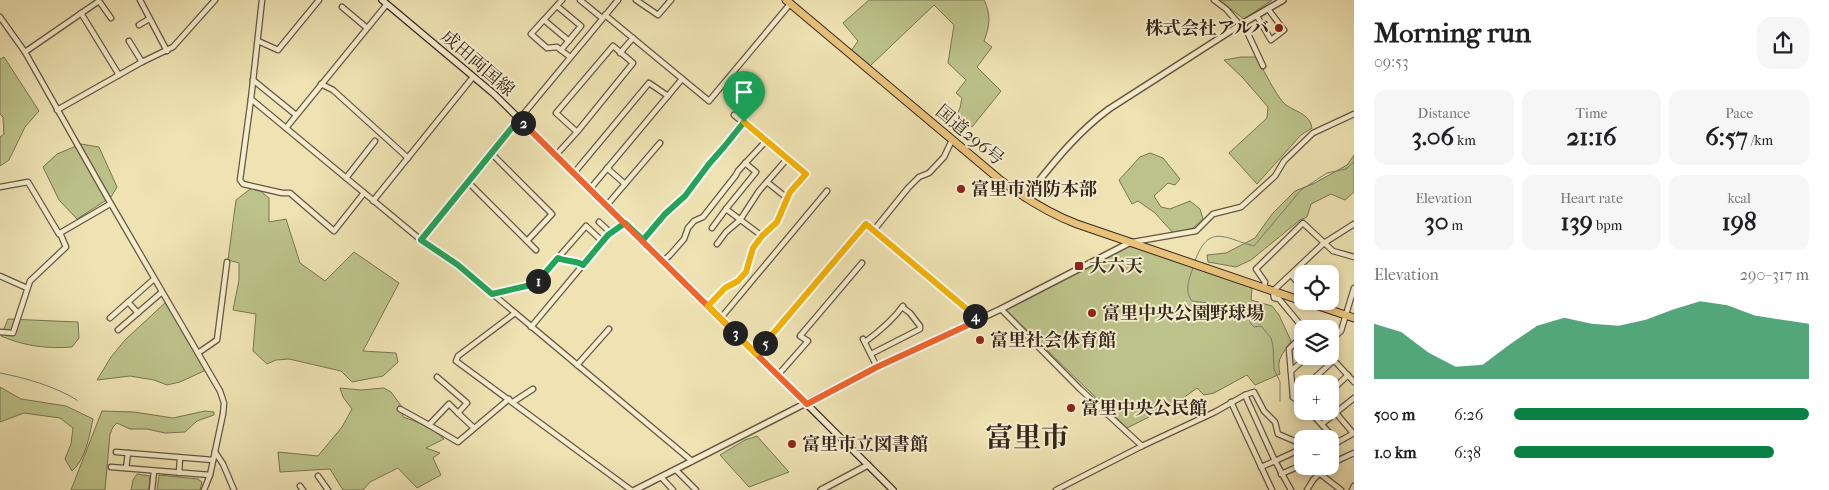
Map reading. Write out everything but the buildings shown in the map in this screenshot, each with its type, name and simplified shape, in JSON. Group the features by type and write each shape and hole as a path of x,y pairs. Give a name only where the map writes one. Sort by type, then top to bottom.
{"highway":[{"name":"国道296号","path":"788,2 952,140 1025,198 1063,219 1294,298"},
{"name":"国道296号","path":"1333,310 1354,318"}],"main road":[{"name":"成田両国線","path":"384,2 473,77 519,119 893,490"}],"street":[{"path":"140,0 166,51"},
{"path":"57,110 178,43 215,0"},
{"path":"262,0 240,180 242,184 290,193 334,231 364,193"},
{"path":"258,41 278,50 319,0"},
{"path":"562,0 531,34 547,48 558,47 570,57"},
{"path":"580,0 604,16 709,101 788,2"},
{"path":"636,0 658,15 672,0"},
{"path":"1214,0 1242,24 1263,66"},
{"path":"1025,198 1070,142 1093,120 1242,24 1283,0"},
{"path":"25,52 99,1 111,18"},
{"path":"421,240 604,16 614,1"},
{"path":"286,128 367,28 384,2"},
{"path":"557,6 581,26 561,50"},
{"path":"342,7 367,28"},
{"path":"1256,16 1271,40 1284,30 1268,9"},
{"path":"82,13 119,76"},
{"path":"0,17 25,52 110,204 223,398 223,414 210,475 204,490"},
{"path":"139,25 150,19"},
{"path":"544,20 569,41"},
{"path":"620,53 632,38"},
{"path":"128,41 142,62"},
{"path":"556,155 577,132 633,63 613,46 556,113 577,132"},
{"path":"374,201 473,77"},
{"path":"590,189 682,79"},
{"path":"253,80 296,115"},
{"path":"574,173 649,83 668,96"},
{"path":"321,84 333,90 408,158"},
{"path":"251,99 421,240 458,265 692,461"},
{"path":"636,490 877,367 1001,310 1131,242 1196,231 1213,214 1241,207 1276,176 1284,161 1313,133 1354,114"},
{"path":"708,306 725,288 738,281 746,272 753,248 762,236 777,222 790,192 806,174 734,115"},
{"path":"643,240 665,214 685,196 744,122"},
{"path":"874,230 908,188 919,177 929,173 944,158 952,140"},
{"path":"346,178 375,141"},
{"path":"663,260 684,239 688,228 694,221 703,216 745,163 766,141"},
{"path":"607,205 660,143"},
{"path":"491,153 552,214 527,241"},
{"path":"717,244 726,232 740,220 767,182 787,159"},
{"path":"712,228 756,172 745,163"},
{"path":"607,168 625,184"},
{"path":"0,186 28,182 60,233 66,247 30,281 13,333 0,332"},
{"path":"468,182 536,250"},
{"path":"767,182 787,198"},
{"path":"720,318 827,192"},
{"path":"60,233 110,204"},
{"path":"726,209 762,236"},
{"path":"599,222 611,233"},
{"path":"531,327 602,241 625,223"},
{"path":"1264,288 1265,282 1256,269 1303,223 1333,251 1354,257"},
{"path":"756,354 866,224 979,320"},
{"path":"1296,320 1279,300 1274,298 1273,291 1324,243 1354,224"},
{"path":"492,294 535,284 586,226 602,241"},
{"path":"558,258 583,265"},
{"path":"198,353 217,340 226,262"},
{"path":"778,376 808,341 800,336 862,262"},
{"path":"1290,275 1294,279"},
{"path":"0,276 27,288"},
{"path":"110,318 154,279"},
{"path":"1339,333 1354,288"},
{"path":"118,330 162,292"},
{"path":"128,302 138,313"},
{"path":"870,354 920,329 916,319 903,306 876,335 864,340 870,354 877,367"},
{"path":"1001,310 1080,389 1142,446"},
{"path":"515,313 458,356 456,361 630,490"},
{"path":"577,365 609,329"},
{"path":"1293,396 1289,349 1294,344"},
{"path":"1291,371 1298,365"},
{"path":"1318,375 1329,365"},
{"path":"1339,365 1354,382"},
{"path":"1339,384 1348,375"},
{"path":"437,377 467,403 458,412"},
{"path":"400,409 458,442 511,401 533,389"},
{"path":"1056,490 1254,392 1264,410 1275,422 1278,434 1294,441"},
{"path":"1245,395 1281,474 1291,490"},
{"path":"1339,411 1353,401"},
{"path":"1231,402 1272,490"},
{"path":"428,425 449,404 474,428"},
{"path":"1318,420 1338,442 1354,433 1339,416"},
{"path":"1322,424 1327,420"},
{"path":"116,452 213,460"},
{"path":"215,452 223,464 234,490"},
{"path":"126,468 128,453"},
{"path":"1261,467 1294,453"},
{"path":"1339,460 1354,453"},
{"path":"179,473 180,458"},
{"path":"821,490 868,465"},
{"path":"111,468 210,475"},
{"path":"1281,474 1294,468"},
{"path":"676,470 696,490"},
{"path":"152,490 154,471"},
{"path":"1308,490 1318,475"},
{"path":"1322,475 1341,490"},
{"path":"318,476 328,490"},
{"path":"661,477 673,490"},
{"path":"1330,490 1333,484"},
{"path":"1352,490 1354,486"}],"green space":[{"path":"869,0 984,0 989,20 984,41 992,47 977,67 1001,91 972,127 957,114 962,98 956,93 966,80 948,63 954,25 934,5 870,66 851,51 858,41 843,23"},
{"path":"1219,0 1272,0 1244,19"},
{"path":"4,57 39,111 25,127 9,160 0,166 0,137 4,134 3,117 0,114 0,59"},
{"path":"1256,57 1282,101 1306,116 1312,128 1301,135 1257,184 1229,153 1267,118 1268,107 1242,77 1224,60"},
{"path":"81,144 99,147 117,187 111,197 77,219 59,200 43,167 57,154"},
{"path":"1150,153 1163,158 1180,179 1175,185 1168,183 1154,196 1161,207 1170,209 1190,201 1200,209 1203,219 1193,228 1174,234 1155,213 1138,201 1132,204 1119,180 1140,157"},
{"path":"1354,155 1354,192 1345,200 1331,194 1311,204 1307,217 1300,220 1251,260 1236,267 1208,262 1207,255 1226,253 1255,238 1272,214 1295,191 1315,183 1347,165"},
{"path":"254,186 269,198 269,222 286,219 300,263 325,281 354,252 399,283 363,351 396,353 398,362 383,376 352,382 341,371 289,359 276,360 267,364 253,351 256,314 233,310 239,280 239,263 228,260 236,200"},
{"path":"1131,245 1252,287 1251,300 1272,306 1279,315 1291,341 1280,360 1280,374 1255,385 1247,375 1214,393 1204,395 1197,388 1175,404 1127,428 1006,310"},
{"path":"167,301 206,370 180,382 167,385 154,380 130,376 97,380 111,357 125,340"},
{"path":"8,319 78,322 79,338 72,347 54,348 18,342 1,336"},
{"path":"0,387 21,399 66,406 93,419 84,454 72,471 65,459 71,444 73,428 60,418 24,413 0,422"},
{"path":"340,388 361,390 384,388 391,392 402,407 403,417 425,426 444,439 426,448 440,453 433,458 441,475 417,488 398,468 370,482 363,490 343,490 330,469 280,472 278,452 318,456 342,427 352,409 343,397"},
{"path":"102,411 134,412 173,418 205,411 214,412 214,415 197,421 185,432 165,433 147,429 130,429 117,423 110,434 105,490 71,490"},
{"path":"757,436 789,472 749,487 720,455 745,440"},
{"path":"137,474 150,476 149,490 131,490 133,480"},
{"path":"159,475 198,479 202,482 200,490 157,490"}],"waterway":[{"path":"1195,261 1200,249 1212,237 1227,237 1254,246 1301,190 1327,173 1346,169 1354,162"},
{"path":"1193,268 1188,289 1192,301 1209,303 1222,309 1243,313 1254,327 1261,326 1271,338 1274,369 1280,382 1280,401"},
{"path":"0,373 40,383 77,400"}],"place":[{"name":"株式会社アルバ","path":"1279,28"},
{"name":"富里市消防本部","path":"961,189"},
{"name":"大六天","path":"1079,266"},
{"name":"富里中央公園野球場","path":"1092,313"},
{"name":"富里社会体育館","path":"980,340"},
{"name":"富里中央公民館","path":"1071,408"},
{"name":"富里市立図書館","path":"792,444"}],"district":[{"name":"富里市","path":"1027,437"}],"route":[{"path":"744,122 685,196 665,214 643,240 625,223 608,235 583,265 558,258 535,284 492,294 458,265 421,240 519,119 625,223 678,276 708,306 720,318 756,354 807,404 877,367 979,320 866,224 756,354 708,306 719,293 738,281 746,272 753,248 762,236 777,222 790,192 806,174 744,122"}]}
